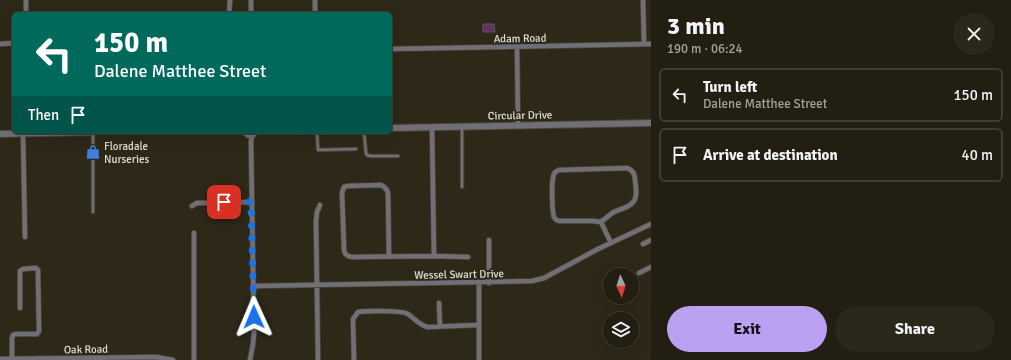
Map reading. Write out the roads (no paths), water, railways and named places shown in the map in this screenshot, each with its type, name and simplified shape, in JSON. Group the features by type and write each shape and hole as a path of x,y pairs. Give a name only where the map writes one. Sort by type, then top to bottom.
{"street":[{"path":"26,0 26,12"},
{"path":"229,12 230,0"},
{"path":"251,0 251,12"},
{"path":"315,0 315,12"},
{"path":"642,0 644,44"},
{"path":"0,44 12,43"},
{"name":"Adam Road","path":"392,49 651,44"},
{"path":"517,47 518,125"},
{"name":"Circular Drive","path":"392,128 651,123"},
{"path":"432,127 434,256"},
{"path":"0,134 12,134"},
{"path":"25,237 27,134"},
{"path":"250,134 254,333 250,360"},
{"path":"631,169 635,176 636,196 634,202 607,216 601,222 556,220 554,216 552,196 553,176 555,172 559,170 631,169"},
{"path":"389,256 387,190 381,185 344,187 342,190 344,253 347,256 468,257"},
{"path":"192,206 197,203 251,202"},
{"path":"318,360 316,221 320,205"},
{"path":"601,222 611,243"},
{"name":"Wessel Swart Drive","path":"253,286 526,282 536,280 556,272 651,224"},
{"path":"194,233 194,360"},
{"path":"488,283 489,240"},
{"path":"643,244 651,240"},
{"path":"639,273 651,267"},
{"path":"12,359 13,335 37,334 39,331 38,270 36,268 22,269 20,272 20,308"},
{"path":"479,283 478,325 480,360"},
{"path":"439,303 440,326"},
{"path":"354,360 353,319 358,312 401,312 409,315 427,327 478,325"},
{"name":"Oak Road","path":"0,359 156,357 173,360"}],"lane":[{"path":"462,126 462,187"},
{"path":"93,134 93,212"},
{"path":"317,134 318,150 356,150"},
{"path":"364,134 367,155 398,156"}],"place":[{"name":"Floradale Nurseries","path":"93,152"}]}
